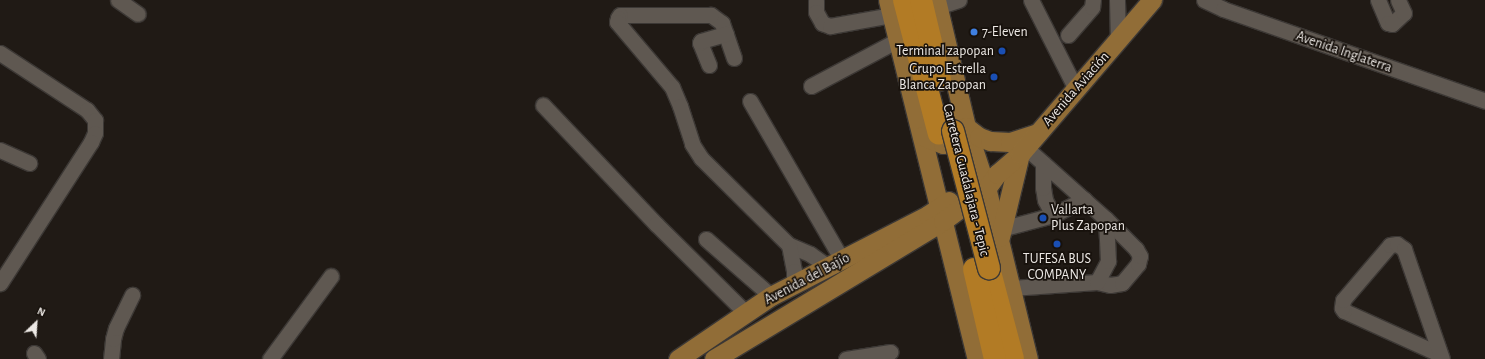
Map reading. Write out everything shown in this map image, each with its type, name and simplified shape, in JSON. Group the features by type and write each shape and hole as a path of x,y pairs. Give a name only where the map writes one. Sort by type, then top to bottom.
{"highway":[{"name":"Carretera Guadalajara - Tepic","path":"931,2 945,132"},
{"name":"Carretera Guadalajara - Tepic","path":"894,5 945,132 1013,359"},
{"name":"Carretera Guadalajara - Tepic","path":"988,277 995,359"}],"main road":[{"name":"Avenida Aviación","path":"942,214 989,180 1023,151 1152,0"},
{"path":"894,5 898,40 945,132 989,180 1000,236"},
{"path":"945,132 1000,142 1010,142 1038,133"},
{"path":"945,132 942,214 988,277 1028,359"},
{"path":"977,359 988,277 1023,151"},
{"name":"Avenida del Bajío","path":"678,359 771,296 835,263 942,214"},
{"name":"Avenida del Bajío","path":"714,359 942,214"}],"street":[{"path":"118,0 138,14"},
{"path":"816,0 816,12 822,23 830,26 894,5"},
{"path":"931,2 960,0"},
{"path":"1030,0 1076,89"},
{"path":"1068,36 1092,7 1093,0"},
{"path":"1117,0 1118,40"},
{"name":"Avenida Inglaterra","path":"1204,0 1223,9 1485,101"},
{"path":"1378,0 1388,23 1392,24 1404,13 1398,0"},
{"path":"734,58 722,22 711,15 620,15 618,18 617,22 672,87 680,106 692,144 701,158 789,244 810,254 835,263"},
{"path":"709,65 700,43 701,41 726,34"},
{"path":"811,86 898,40"},
{"path":"0,53 87,110 95,120 95,133 91,142 0,283"},
{"path":"750,101 835,263"},
{"path":"543,105 656,224 746,313"},
{"path":"0,150 29,163"},
{"path":"988,277 1097,282 1110,285 1122,283 1138,264 1140,256 1136,249 1106,219 1044,163 1023,151"},
{"path":"1044,163 1043,188 1046,200 1053,215"},
{"path":"1000,236 1053,215 1084,199"},
{"path":"1097,282 1108,261 1106,219"},
{"path":"706,239 771,296"},
{"path":"789,244 794,271 794,284"},
{"path":"1398,244 1404,249 1440,356 1344,311 1342,308 1342,300 1390,245 1398,244"},
{"path":"270,359 331,276"},
{"path":"111,359 113,339 116,328 132,295"},
{"path":"846,359 890,352"}],"place":[{"name":"7-Eleven","path":"974,32"},
{"name":"Terminal zapopan","path":"1002,51"},
{"name":"Grupo Estrella Blanca Zapopan","path":"994,77"},
{"name":"Vallarta Plus Zapopan","path":"1043,218"},
{"name":"TUFESA BUS COMPANY","path":"1057,244"}]}
